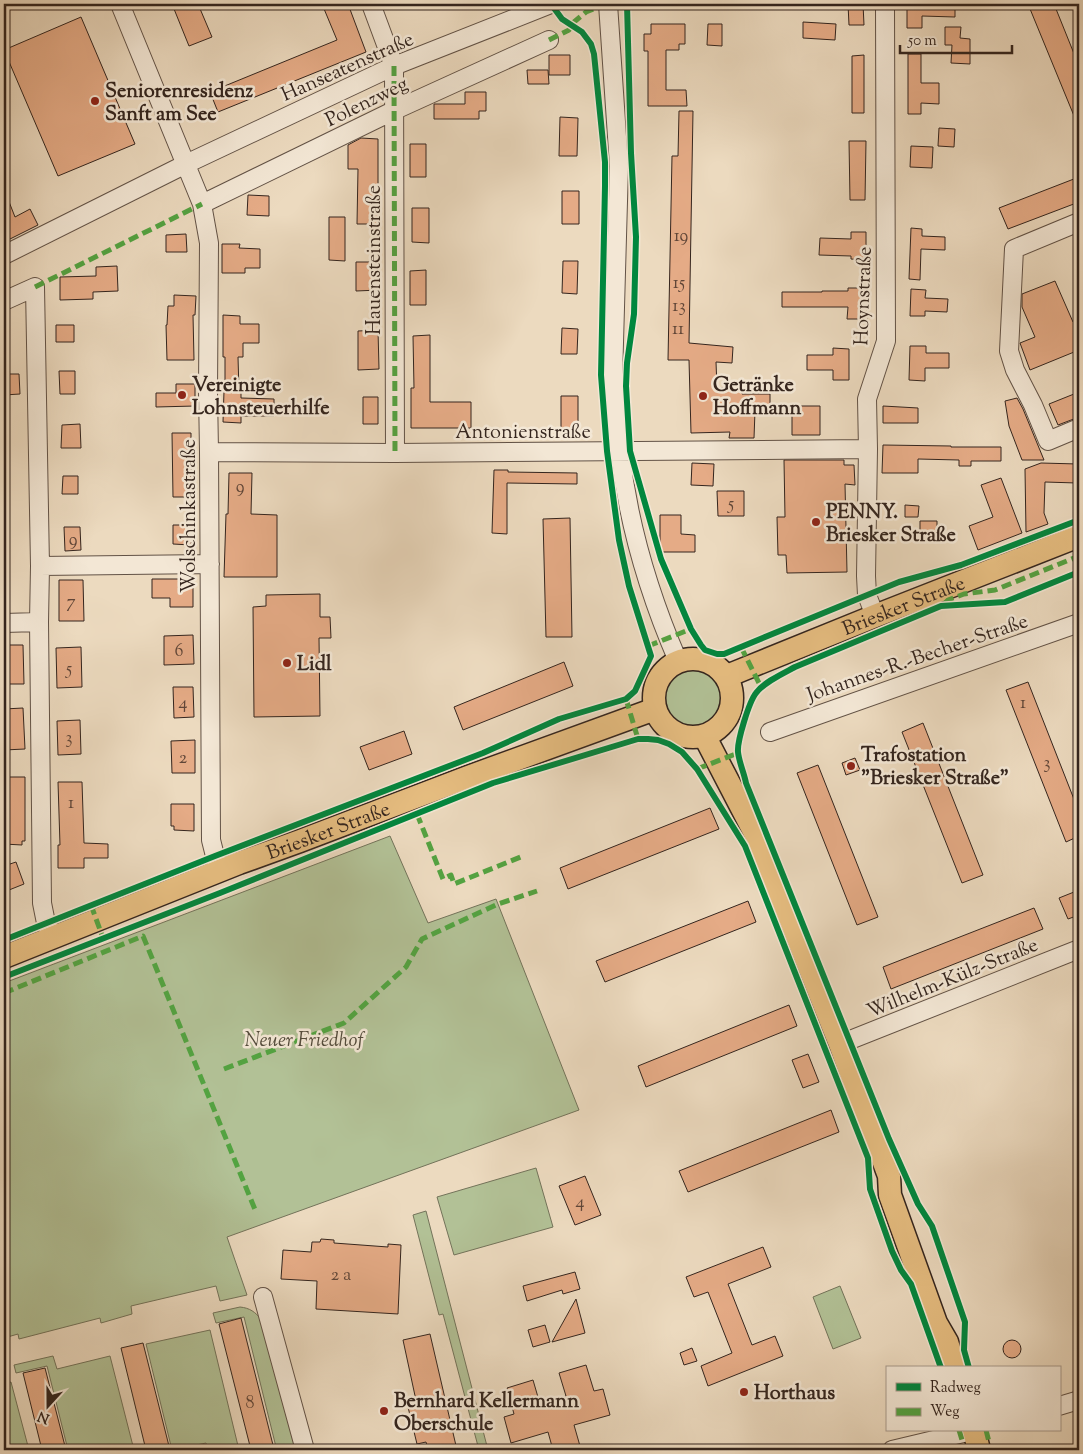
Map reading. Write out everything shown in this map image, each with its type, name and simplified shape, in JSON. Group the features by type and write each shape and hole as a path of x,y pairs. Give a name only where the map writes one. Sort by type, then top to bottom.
{"main road":[{"name":"Briesker Straße","path":"727,676 1079,536"},
{"path":"690,658 702,660 713,664 727,676 732,694 731,709 726,721 717,731 705,737 691,738 681,736 672,731 658,717 655,709 655,690 663,672 678,662 690,658"},
{"name":"Briesker Straße","path":"4,957 220,870 655,709"},
{"path":"705,737 758,839 840,1044 890,1176 890,1195 936,1323 947,1342 953,1366"},
{"path":"975,1432 980,1450"}],"street":[{"name":"Wolschinkastraße","path":"120,4 202,204 209,243 211,840 220,870"},
{"path":"371,4 394,66"},
{"name":"Hanseatenstraße","path":"4,256 186,164 394,66 552,4"},
{"path":"608,4 619,166 613,378 620,452 634,536 655,604 678,662"},
{"name":"Hoynstraße","path":"875,616 867,595 866,576 867,399 886,342 885,4"},
{"name":"Polenzweg","path":"202,204 394,111 549,40"},
{"name":"Hauensteinstraße","path":"394,66 395,453"},
{"path":"1079,222 1014,249 1009,351 1015,370 1033,405 1048,441 1079,428"},
{"path":"4,301 35,287 40,566 42,903 46,923 53,937"},
{"name":"Antonienstraße","path":"209,452 620,452 657,450 868,449"},
{"path":"40,566 210,564"},
{"path":"4,623 39,622"},
{"name":"Johannes-R.-Becher-Straße","path":"770,732 1079,623"},
{"name":"Wilhelm-Külz-Straße","path":"840,1044 1079,950"},
{"path":"263,1297 304,1450"},
{"path":"1060,1406 1079,1400"},
{"path":"892,1450 966,1432"}],"green space":[{"path":"687,667 699,667 716,676 723,687 725,699 723,711 716,722 699,731 687,731 675,726 666,717 661,705 661,693 666,681 675,672"},
{"name":"Neuer Friedhof","path":"390,836 428,923 496,899 579,1110 227,1237 247,1295 220,1301 216,1286 131,1306 132,1314 101,1323 100,1318 19,1339 18,1334 4,1338 4,983"},
{"path":"536,1168 553,1227 454,1255 437,1197"},
{"path":"426,1211 488,1450 479,1450 443,1314 439,1315 413,1215"},
{"path":"840,1286 861,1338 833,1349 813,1297"},
{"path":"240,1307 247,1308 261,1319 298,1450 265,1450 276,1447 244,1317 216,1323 213,1313"},
{"path":"210,1330 239,1450 208,1450 206,1443 192,1446 193,1450 172,1450 146,1344"},
{"path":"53,1356 57,1369 110,1356 134,1450 68,1450 47,1366 16,1373 14,1365"},
{"path":"11,1382 29,1450 4,1450 4,1384"}],"building":[{"path":"172,4 198,4 212,37 189,46"},
{"path":"322,4 348,4 366,52 218,112 210,92 337,40"},
{"path":"848,4 863,4 864,25 849,25"},
{"path":"907,4 955,4 955,17 922,16 922,28 907,28"},
{"path":"1028,4 1054,4 1079,66 1079,128"},
{"name":"Seniorenresidenz Sanft am See","path":"81,17 135,144 58,176 4,50"},
{"path":"803,22 836,24 835,40 803,38"},
{"path":"651,24 685,24 685,44 679,44 679,50 666,50 666,90 686,90 687,106 648,106 648,51 644,51 644,34 651,34"},
{"path":"708,24 722,24 722,46 707,45"},
{"path":"945,27 961,27 960,38 970,39 970,64 951,63 952,45 945,45"},
{"path":"908,54 921,54 921,83 939,83 939,104 921,103 921,114 908,114"},
{"path":"549,55 570,55 570,75 549,75"},
{"path":"864,55 864,113 852,113 852,56"},
{"path":"527,70 548,70 549,84 528,84"},
{"path":"465,92 486,92 486,111 479,111 479,119 434,119 434,104 465,104"},
{"path":"679,111 693,111 689,343 733,347 732,363 716,362 717,388 742,388 742,394 770,394 770,411 755,411 754,438 729,438 730,432 691,433 689,360 668,360 672,156 678,156"},
{"path":"560,117 578,118 577,156 559,156"},
{"path":"939,128 955,129 954,147 938,146"},
{"path":"361,138 378,139 378,224 357,224 358,169 348,169 348,145"},
{"path":"849,141 866,141 865,200 850,200"},
{"path":"410,144 426,144 426,177 410,177"},
{"path":"911,146 933,147 932,168 910,167"},
{"path":"1079,177 1079,202 1008,229 999,208"},
{"path":"4,189 15,217 30,209 38,225 4,242"},
{"path":"562,191 579,191 579,224 562,224"},
{"path":"248,195 269,196 269,216 247,215"},
{"path":"412,208 429,208 429,243 412,242"},
{"path":"329,217 345,217 345,261 329,260"},
{"path":"911,228 922,229 922,236 945,237 945,250 921,249 920,280 909,279"},
{"path":"851,232 866,232 866,260 851,259 851,256 819,255 820,238 851,239"},
{"path":"186,234 187,252 166,252 166,235"},
{"path":"222,244 240,244 239,248 260,249 260,268 245,268 245,273 222,273"},
{"path":"563,261 578,261 577,294 562,293"},
{"path":"356,262 379,262 379,290 356,291"},
{"path":"117,266 118,291 93,292 93,299 60,300 60,277 96,276 96,267"},
{"path":"426,270 426,305 410,305 410,271"},
{"path":"1055,281 1073,322 1079,319 1079,350 1030,370 1020,343 1035,337 1022,307 1022,294"},
{"path":"848,288 867,288 867,319 847,319 848,307 782,307 782,292 848,291"},
{"path":"911,289 926,290 925,298 948,299 947,312 925,311 925,316 910,316"},
{"path":"174,295 196,296 195,315 193,315 194,360 167,360 166,325 168,306 174,306"},
{"path":"223,315 240,316 240,324 259,324 259,343 243,343 243,357 238,357 239,391 241,391 241,398 274,399 274,416 241,416 241,423 223,422 225,357 223,357"},
{"path":"56,325 74,325 74,342 56,342"},
{"path":"562,328 578,329 577,354 561,354"},
{"path":"378,330 379,369 358,370 358,331"},
{"path":"430,335 430,402 471,402 471,428 411,428 411,388 414,388 413,336"},
{"path":"910,346 926,346 926,353 949,353 949,368 925,368 925,381 909,380"},
{"path":"833,348 849,349 849,380 833,380 833,370 807,370 807,355 833,355"},
{"path":"59,371 75,371 75,394 60,394"},
{"path":"4,374 19,374 20,394 4,395"},
{"path":"176,384 195,384 195,406 156,407 156,393 176,393"},
{"path":"1079,392 1079,417 1058,425 1049,404"},
{"path":"561,396 578,396 578,434 561,433"},
{"path":"363,397 378,397 378,424 363,424"},
{"path":"1017,398 1044,460 1022,460 1009,426 1005,401"},
{"path":"792,406 820,406 820,435 792,435"},
{"path":"883,406 918,408 918,423 883,423"},
{"path":"80,424 81,448 61,448 62,425"},
{"path":"172,433 191,433 191,497 173,497"},
{"path":"883,445 1001,447 1001,461 971,461 971,466 959,466 959,460 918,459 918,473 882,473"},
{"path":"784,460 844,460 844,465 854,465 855,485 845,484 847,572 787,573 786,555 778,555 777,517 785,517"},
{"path":"692,463 714,464 713,486 691,485"},
{"path":"1041,463 1078,464 1077,483 1045,482 1044,513 1048,524 1026,532 1025,469"},
{"path":"494,470 577,473 577,484 507,483 507,534 492,533"},
{"path":"229,473 252,473 251,514 277,515 277,577 224,577"},
{"path":"63,476 78,476 78,494 62,494"},
{"path":"1001,478 1022,533 978,550 969,526 993,517 981,485"},
{"path":"717,491 744,491 744,516 718,516"},
{"path":"905,505 919,506 918,517 905,517"},
{"path":"660,515 681,515 681,534 695,535 695,552 660,552"},
{"path":"570,518 572,637 546,637 543,519"},
{"path":"920,521 937,521 937,535 920,535"},
{"path":"173,525 192,525 191,545 173,544"},
{"path":"64,527 80,527 81,550 65,551"},
{"path":"152,579 193,579 193,607 170,607 170,598 152,598"},
{"path":"59,580 83,580 84,621 59,621"},
{"path":"320,594 320,617 330,617 331,638 319,638 320,716 254,717 253,607 266,606 266,595"},
{"path":"193,635 194,664 164,665 164,636"},
{"path":"4,645 23,645 24,684 4,684"},
{"path":"81,647 82,687 57,688 56,648"},
{"path":"564,662 573,686 463,730 454,707"},
{"path":"1028,682 1079,812 1079,836 1066,842 1006,690"},
{"path":"173,687 193,687 194,717 174,718"},
{"path":"23,708 25,749 4,750 4,709"},
{"path":"80,720 81,754 58,755 57,721"},
{"path":"923,723 983,875 962,883 902,732"},
{"path":"404,731 412,754 369,770 360,747"},
{"path":"195,740 195,773 172,773 171,741"},
{"name":"Trafostation \"Briesker Straße\"","path":"855,758 860,770 846,775 842,763"},
{"path":"818,765 878,917 857,925 797,773"},
{"path":"4,777 25,777 25,841 22,841 22,845 4,844"},
{"path":"58,782 82,782 84,843 108,844 108,858 84,858 84,868 58,868 58,845 60,845"},
{"path":"171,804 194,804 194,831 174,830 174,826 171,826"},
{"path":"710,808 719,829 568,889 560,868"},
{"path":"16,862 24,884 4,892 4,866"},
{"path":"1079,890 1079,915 1068,919 1059,898"},
{"path":"748,901 756,922 605,982 596,961"},
{"path":"1034,908 1043,929 891,989 883,967"},
{"path":"789,1005 797,1026 646,1087 638,1066"},
{"path":"808,1054 819,1082 803,1088 792,1060"},
{"path":"831,1110 839,1132 688,1192 679,1171"},
{"path":"585,1176 601,1215 575,1225 559,1186"},
{"path":"321,1239 334,1240 334,1243 388,1247 388,1244 401,1245 398,1314 316,1309 317,1281 281,1279 283,1250 311,1252 312,1242 320,1242"},
{"path":"763,1247 771,1267 728,1284 752,1345 775,1336 783,1356 708,1386 701,1366 732,1353 708,1292 694,1297 686,1277"},
{"path":"575,1272 580,1289 563,1294 562,1290 527,1301 523,1286"},
{"path":"576,1299 585,1333 552,1342"},
{"path":"241,1318 273,1445 253,1450 251,1450 219,1324"},
{"path":"545,1325 550,1342 533,1347 528,1330"},
{"path":"430,1334 457,1450 428,1450 426,1442 417,1444 408,1407 417,1405 403,1340"},
{"path":"1012,1340 1018,1343 1021,1349 1018,1355 1012,1358 1006,1355 1003,1349 1006,1343"},
{"path":"143,1343 170,1450 146,1450 121,1348"},
{"path":"692,1348 697,1361 684,1365 680,1353"},
{"path":"586,1365 594,1391 603,1389 610,1415 574,1425 580,1446 565,1450 553,1450 548,1432 511,1443 504,1417 514,1414 507,1388 533,1380 540,1404 566,1396 559,1373"},
{"path":"45,1368 66,1450 42,1450 23,1373"}],"marked path":[{"path":"549,40 569,30 574,22 586,12 606,4"},
{"path":"394,66 395,453"},
{"path":"35,287 202,204"},
{"path":"945,603 964,594 995,590 1079,556"},
{"path":"648,646 691,629"},
{"path":"741,647 761,687"},
{"path":"626,699 638,739"},
{"path":"697,769 738,753"},
{"path":"417,814 443,879 451,875 454,884 523,856"},
{"path":"224,1069 344,1023 406,967 422,939 498,904 537,891"},
{"path":"91,905 103,938"},
{"path":"4,993 143,936 256,1212"},
{"path":"960,1432 965,1450"},
{"path":"986,1432 991,1450"}],"cycle path":[{"path":"4,940 215,856 483,753 559,719 626,699 635,691 651,656 629,586 619,540 607,451 601,375 605,162 594,54 591,44 582,32 562,19 551,4"},
{"path":"627,4 631,153 636,237 634,314 627,363 626,386 630,451 661,559 691,629 705,650 724,654 899,582 961,565 1079,520"},
{"path":"968,1366 964,1350 965,1322 932,1226 918,1204 889,1139 746,783 738,747 741,731 756,693 769,682 795,667 941,606 1005,602 1079,572"},
{"path":"4,977 220,893 493,783 638,739 658,740 669,744 682,752 697,769 745,846 868,1158 870,1189 892,1251 901,1270 911,1284 940,1366"}],"place":[{"name":"Seniorenresidenz Sanft am See","path":"95,101"},
{"name":"Vereinigte Lohnsteuerhilfe","path":"182,395"},
{"name":"Getränke Hoffmann","path":"703,396"},
{"name":"PENNY. Briesker Straße","path":"816,522"},
{"name":"Lidl","path":"287,663"},
{"name":"Trafostation \"Briesker Straße\"","path":"851,766"},
{"name":"Horthaus","path":"744,1392"},
{"name":"Bernhard Kellermann Oberschule","path":"384,1411"}]}
